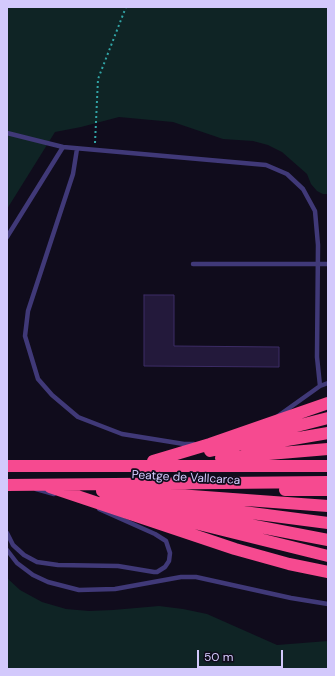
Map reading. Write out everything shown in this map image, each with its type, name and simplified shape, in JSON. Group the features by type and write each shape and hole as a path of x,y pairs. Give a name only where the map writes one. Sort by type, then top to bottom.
{"highway":[{"path":"140,465 210,444 328,403"},
{"path":"140,465 328,411"},
{"path":"140,465 328,418"},
{"path":"140,465 328,426"},
{"path":"140,465 328,433"},
{"path":"140,465 328,441"},
{"path":"140,465 328,449"},
{"name":"Peatge de Vallcarca","path":"140,465 328,458"},
{"path":"140,465 301,474 328,473"},
{"path":"7,466 328,466"},
{"path":"13,485 328,482"},
{"path":"42,484 328,490"},
{"path":"42,484 328,506"},
{"path":"42,484 328,515"},
{"path":"42,484 328,523"},
{"path":"42,484 328,532"},
{"path":"42,484 328,540"},
{"path":"42,484 328,548"},
{"path":"42,484 328,556"},
{"path":"42,484 235,549 289,564 328,572"},
{"name":"Peatge de Vallcarca","path":"42,484 328,499"}],"lane":[{"path":"7,133 77,149 266,165 287,174 303,189 316,211 318,245 317,357 320,386"},
{"path":"7,237 63,147"},
{"path":"77,149 73,174 28,311 25,336 38,379 52,395 78,417 122,434 184,444 210,444"},
{"path":"193,264 328,264"},
{"path":"264,425 320,386 328,383"},
{"path":"7,533 13,545 24,555 37,562 118,566 154,572 162,569 169,561 170,553 166,541 155,534 78,501 13,485"},
{"path":"7,550 17,563 33,575 48,582 78,590 115,589 181,577 196,577 291,598 328,604"}],"path":[{"path":"95,150 98,79 126,7"}],"green space":[{"path":"7,7 328,7 328,194 323,194 317,191 311,184 307,174 282,152 268,145 253,141 223,139 173,122 119,117 55,132 7,209"},
{"path":"7,578 20,590 42,602 66,609 89,611 159,606 207,614 277,645 328,641 328,669 7,669"}],"building":[{"path":"144,295 174,295 174,346 279,347 279,367 144,366"}]}
